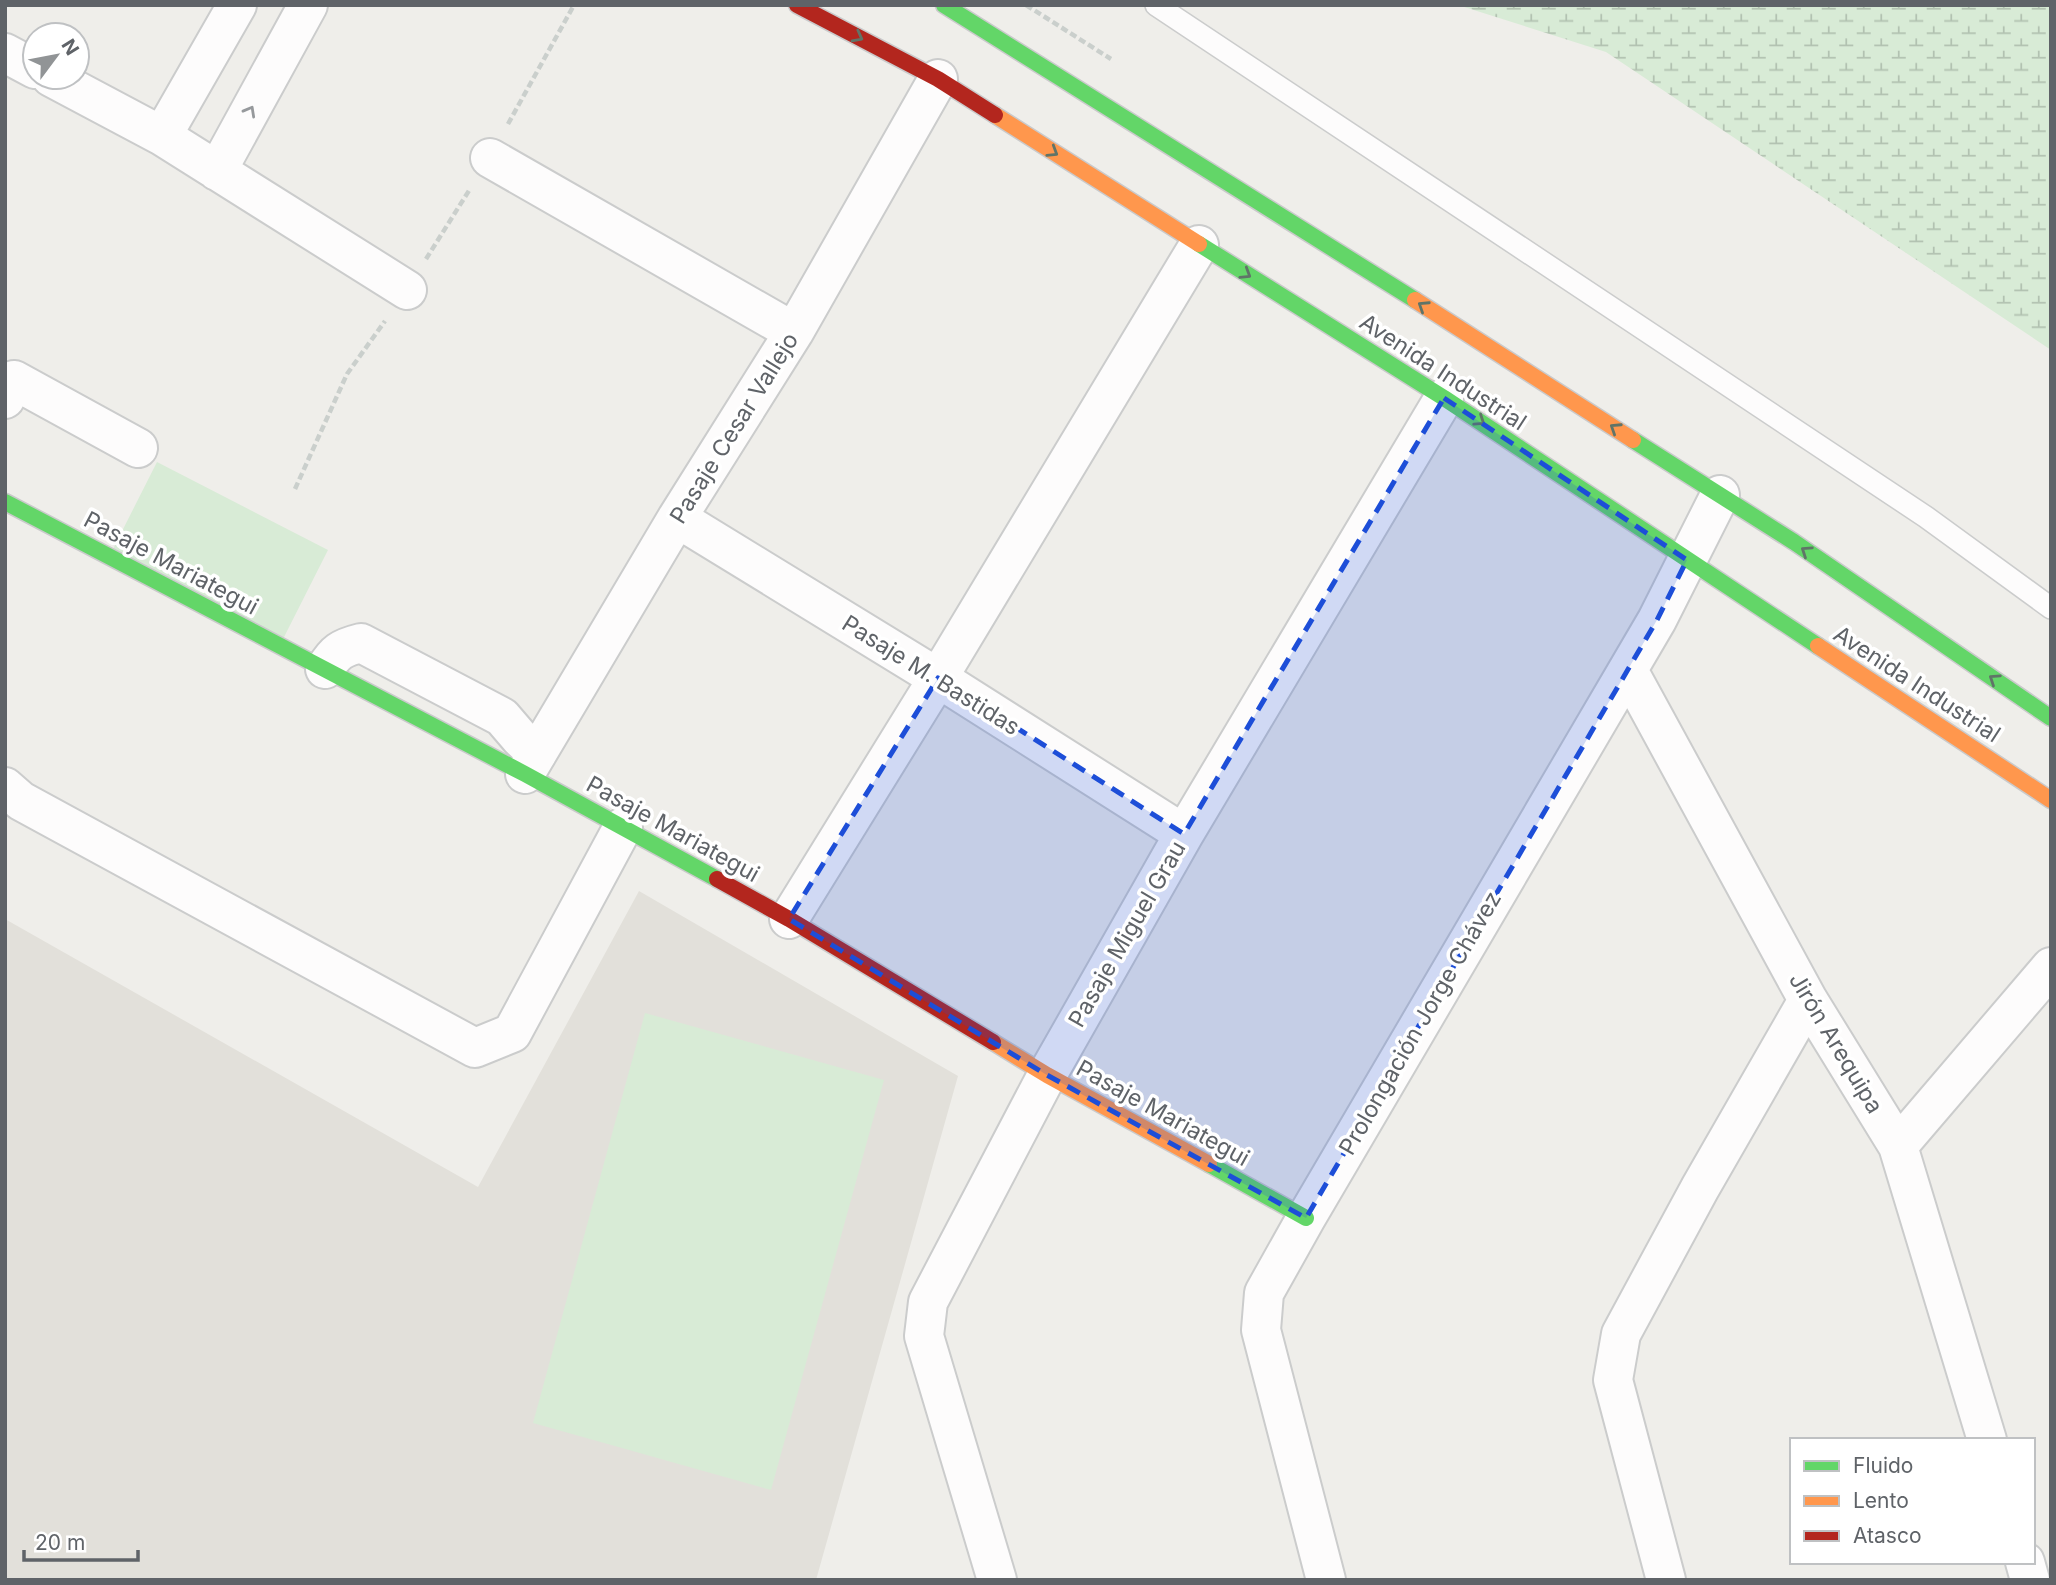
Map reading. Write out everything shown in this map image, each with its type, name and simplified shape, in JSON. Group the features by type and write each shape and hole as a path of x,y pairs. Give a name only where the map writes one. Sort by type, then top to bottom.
{"main road":[{"name":"Avenida Industrial","path":"797,5 938,79 1444,398 2051,800"},
{"name":"Avenida Industrial","path":"944,5 1720,495 2051,718"},
{"name":"Pasaje Mariategui","path":"5,502 325,669"},
{"name":"Pasaje Mariategui","path":"531,764 623,827 789,919 1047,1075 1306,1218"}],"street":[{"path":"162,136 237,5"},
{"path":"217,171 308,5"},
{"path":"5,53 21,62"},
{"name":"Pasaje Cesar Vallejo","path":"531,764 677,518 793,332 938,79"},
{"path":"77,91 162,136 407,290"},
{"path":"490,158 793,332"},
{"path":"789,919 1199,245"},
{"path":"5,399 14,380 138,448"},
{"name":"Pasaje Miguel Grau","path":"997,1580 924,1336 928,1302 1047,1075 1184,834 1444,398"},
{"name":"Prolongación Jorge Chávez","path":"1326,1580 1261,1330 1264,1293 1657,620 1720,495"},
{"name":"Pasaje M. Bastidas","path":"677,518 938,678 1184,834"},
{"path":"325,669 335,653 361,643 502,717 520,738 531,764"},
{"name":"Jirón Arequipa","path":"1628,670 1808,1000 1898,1146 1986,1438"},
{"path":"11,798 475,1048 512,1033 623,827"},
{"path":"1898,1146 2051,967"},
{"path":"1667,1580 1613,1380 1621,1334 1700,1188 1808,1000"}],"lane":[{"path":"1156,5 1926,517 2051,608"}],"path":[{"path":"295,489 348,374 407,290 490,158 574,5"}],"highlighted area":[{"path":"1444,398 1687,560 1657,620 1306,1218 1047,1075 789,919 938,678 1184,834"}],"shaded area":[{"path":"639,891 958,1076 816,1580 5,1580 5,919 478,1187"}],"green space":[{"path":"1458,5 2051,5 2051,350 1606,52"},
{"path":"157,462 328,550 281,643 110,555"},
{"path":"645,1013 884,1080 771,1490 533,1423"}],"traffic: fast":[{"path":"944,5 1415,300"},
{"path":"1199,244 1444,398 1818,646"},
{"path":"1633,440 1794,542 2051,718"},
{"path":"5,502 525,774 717,879"},
{"path":"1209,1164 1306,1218"}],"traffic: slow":[{"path":"995,115 1199,244"},
{"path":"1415,300 1633,440"},
{"path":"1818,646 2051,800"},
{"path":"993,1042 1047,1075 1209,1164"}],"traffic: jam":[{"path":"797,5 938,79 995,115"},
{"path":"717,879 789,919 993,1042"}]}
